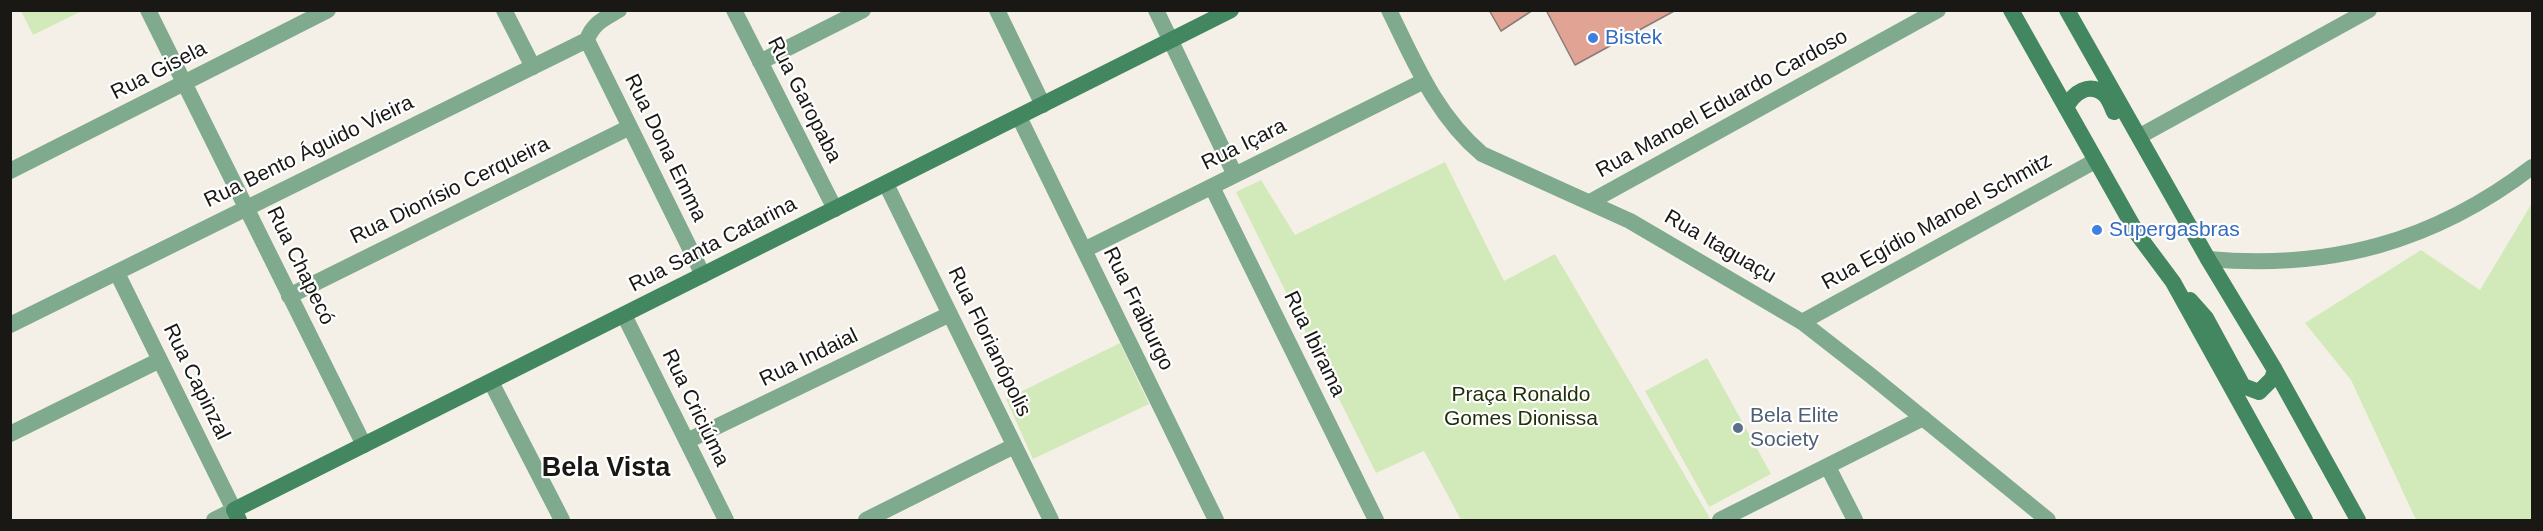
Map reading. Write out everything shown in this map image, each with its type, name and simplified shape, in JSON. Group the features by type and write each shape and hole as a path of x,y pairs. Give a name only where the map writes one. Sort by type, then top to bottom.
{"main road":[{"name":"Rua Santa Catarina","path":"237,515 364,445 1231,10"},
{"path":"2011,10 2138,235 2173,282 2206,318 2243,386 2259,392 2272,379 2275,369"},
{"path":"2067,10 2208,259 2275,369 2358,520"},
{"path":"2066,108 2071,98 2079,90 2092,89 2105,95 2134,148 2162,178"},
{"path":"2173,282 2305,520"}],"street":[{"name":"Rua Chapecó","path":"148,10 364,445"},
{"name":"Rua Gisela","path":"10,171 328,10"},
{"path":"504,10 533,67"},
{"name":"Rua Bento Águido Vieira","path":"10,325 587,40 596,23 619,10"},
{"name":"Rua Garopaba","path":"734,10 835,209"},
{"path":"760,62 863,10"},
{"path":"997,10 1043,105"},
{"path":"1156,10 1235,175"},
{"name":"Rua Itaguaçu","path":"1389,10 1424,81 1452,125 1482,154 1590,202 1672,244 1802,322 2048,520"},
{"name":"Rua Manoel Eduardo Cardoso","path":"1590,202 1938,10"},
{"path":"2140,136 2369,10"},
{"name":"Rua Dona Emma","path":"587,40 703,275"},
{"name":"Rua Içara","path":"1084,250 1424,81"},
{"name":"Rua Fraiburgo","path":"1019,117 1216,520"},
{"name":"Rua Dionísio Cerqueira","path":"290,296 630,127"},
{"name":"Rua Egídio Manoel Schmitz","path":"1802,322 2095,161"},
{"path":"2208,259 2298,261 2379,247 2450,220 2490,197 2532,167"},
{"name":"Rua Florianópolis","path":"886,184 1051,520"},
{"name":"Rua Ibirama","path":"1212,187 1376,520"},
{"name":"Rua Capinzal","path":"117,273 237,515"},
{"name":"Rua Indaial","path":"687,441 950,314"},
{"name":"Rua Criciúma","path":"624,315 726,520"},
{"path":"10,434 160,360"},
{"path":"491,382 562,520"},
{"path":"1720,520 1923,418"},
{"path":"866,520 890,515 1014,446"},
{"path":"1828,466 1855,520"},
{"name":"Rua Santa Catarina","path":"214,520 237,515"}],"green space":[{"path":"21,11 82,11 33,35"},
{"name":"Praça Ronaldo Gomes Dionissa","path":"1445,162 1504,281 1555,254 1711,520 1461,520 1424,451 1376,473 1236,192 1261,180 1295,235"},
{"path":"2532,203 2532,520 2416,520 2351,380 2305,323 2421,250 2480,290"},
{"path":"1120,343 1149,404 1033,459 1006,399"},
{"path":"1707,358 1771,474 1709,507 1645,391"}],"building":[{"path":"1489,10 1533,10 1501,31"},
{"name":"Bistek","path":"1546,10 1676,10 1575,65"}],"place":[{"name":"Bistek","path":"1593,38"},
{"name":"Supergasbras","path":"2097,230"},
{"name":"Bela Elite Society","path":"1738,428"}],"district":[{"name":"Bela Vista","path":"606,469"}]}
